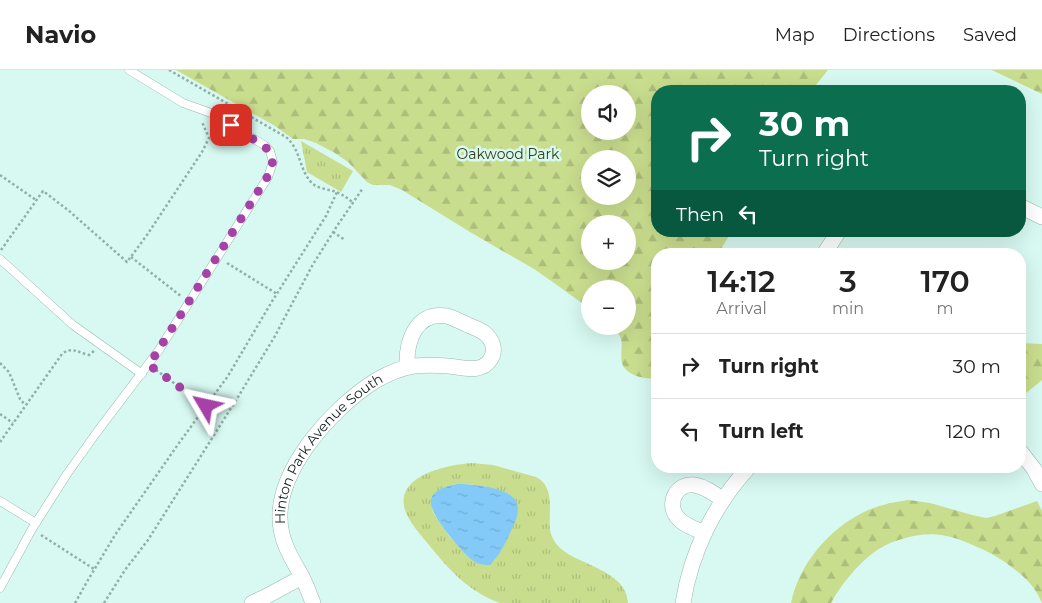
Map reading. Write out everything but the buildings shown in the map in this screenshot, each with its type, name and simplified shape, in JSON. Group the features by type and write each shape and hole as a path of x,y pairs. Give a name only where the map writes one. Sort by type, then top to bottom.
{"street":[{"path":"1026,209 1042,218"},
{"path":"828,248 835,237"},
{"name":"Hinton Park Avenue South","path":"312,603 302,577 287,549 280,526 282,498 292,471 303,452 326,422 345,403 364,388 384,376 407,367 434,365 469,368 481,367 491,358 493,353 492,344 488,336 482,331 455,319 441,316 431,317 421,322 412,336 408,349 407,367"},
{"path":"1026,459 1042,484"},
{"path":"683,603 692,565 704,533 723,500 744,473"},
{"path":"704,533 676,516 672,502 676,492 684,486 693,485 703,488 723,500"},
{"path":"252,603 302,577"}],"lane":[{"path":"0,588 34,526 80,454 149,365 271,171 273,162 270,152 264,146 215,115 183,103 129,70"},
{"path":"0,259 58,312 142,374"},
{"path":"0,501 34,526"}],"path":[{"path":"0,251 43,191 68,210 127,262 209,140 209,136 202,123 204,110"},
{"path":"0,176 36,200"},
{"path":"104,603 125,570 148,540 248,381 275,336 312,266 363,188"},
{"path":"75,603 94,569 136,504 232,368 326,216 337,192"},
{"path":"333,232 345,240"},
{"path":"131,257 189,302"},
{"path":"217,258 277,294"},
{"path":"0,442 64,352 73,350 89,356 100,344"},
{"path":"0,363 10,372 20,399 25,405"},
{"path":"149,365 206,406"},
{"path":"0,414 12,423"},
{"path":"34,526 94,569"}],"green space":[{"name":"Oakwood Park","path":"176,70 828,70 816,85 651,85 651,237 728,237 722,248 651,248 651,378 632,374 624,367 621,357 622,345 619,335 636,335 636,280 581,280 581,303 534,269 402,190 390,185 373,185 367,182 348,162 335,153 304,139 293,139 275,126"},
{"path":"991,70 1042,70 1042,94 1026,85"},
{"path":"301,141 353,171 341,192 307,172"},
{"path":"1026,343 1042,344 1042,380 1026,393"},
{"path":"471,463 493,465 536,477 542,481 549,494 550,530 556,544 577,559 600,569 619,583 625,592 628,603 500,603 478,593 460,579 418,532 405,511 405,495 409,486 427,473 451,466","holes":["457,484 477,485 510,495 468,556 449,536 433,512 431,498 436,492"]},
{"path":"909,500 930,503 986,518 1037,501 1042,511 1042,603 1025,578 998,557 958,539 933,534 906,538 880,548 861,563 849,576 831,603 791,603 795,589 808,562 817,549 839,528 864,512 886,504"}],"water":[{"path":"457,484 498,489 512,496 516,501 518,513 514,524 502,549 490,565 475,562 455,543 440,523 431,505 431,499 435,493 442,488"}],"route":[{"path":"206,406 149,365 271,171 273,162 268,149 231,125"}]}
